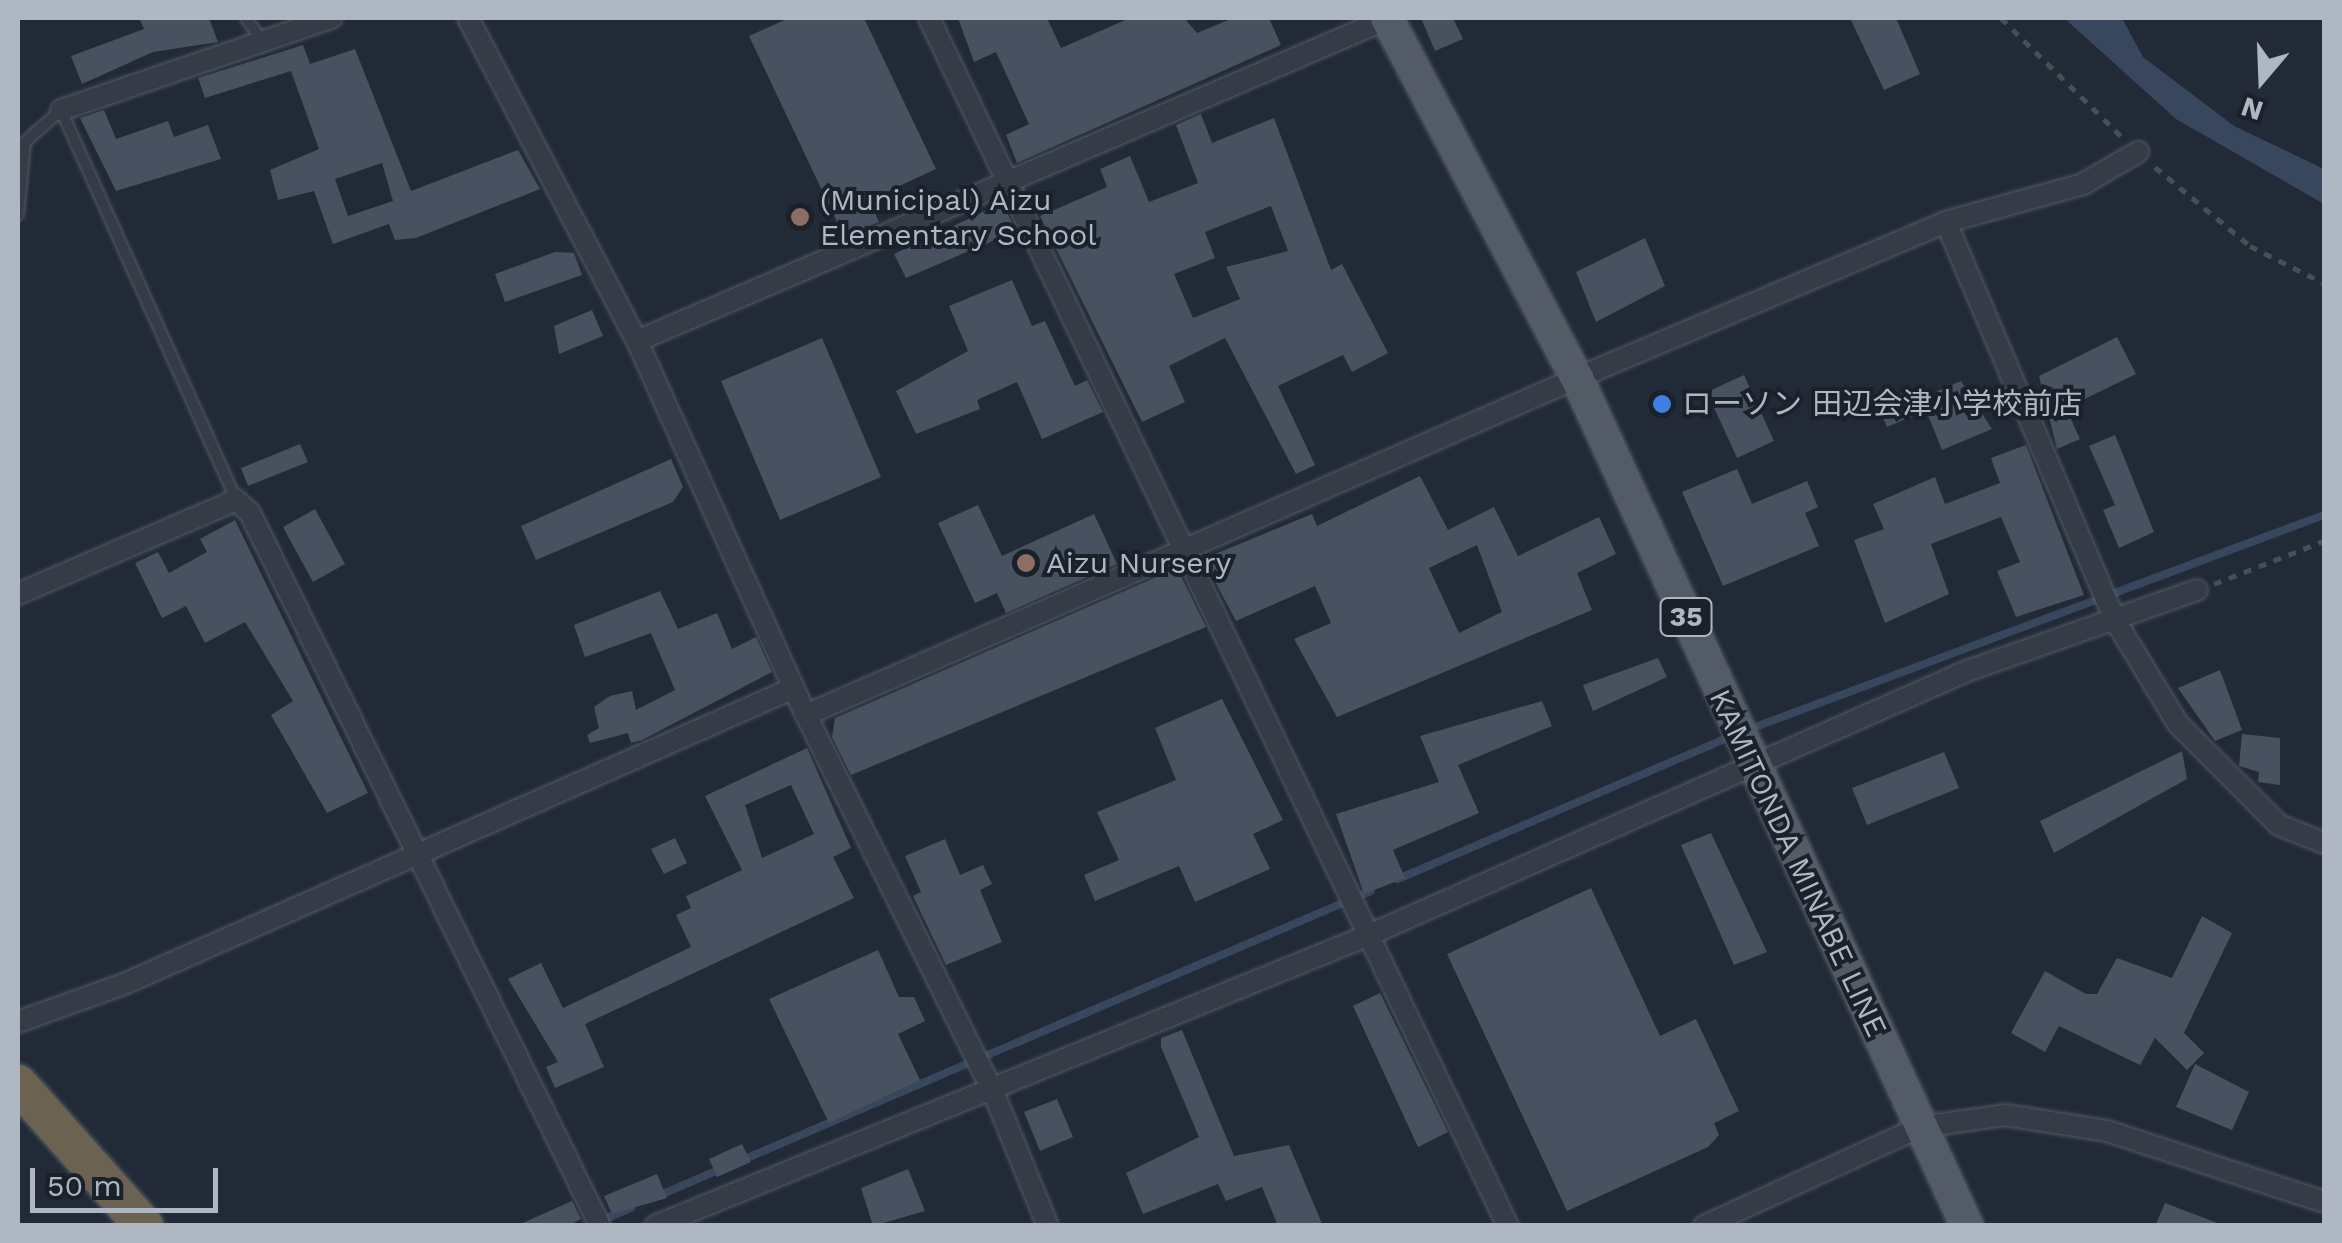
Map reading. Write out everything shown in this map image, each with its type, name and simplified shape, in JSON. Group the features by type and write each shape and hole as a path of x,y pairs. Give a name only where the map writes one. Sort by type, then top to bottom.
{"highway":[{"path":"18,1084 144,1226"}],"main road":[{"name":"KAMITONDA MINABE LINE","path":"1387,18 1576,378 1967,1226"}],"street":[{"path":"61,110 332,18"},
{"path":"468,18 637,341 806,715 992,1088 1048,1226"},
{"path":"929,18 1508,1226"},
{"path":"637,341 1387,18"},
{"path":"806,715 1185,555 1576,378 1946,222 2083,184 2138,152"},
{"path":"1946,222 2115,620 2178,724 2248,800 2279,825 2324,843"},
{"path":"18,594 236,500 422,848 600,1226"},
{"path":"656,1226 1369,935 1967,671 2197,590"},
{"path":"18,1022 124,984 422,848 794,688"},
{"path":"1704,1226 1920,1127 2049,1119 2324,1202"}],"lane":[{"path":"246,18 263,42"},
{"path":"18,215 25,142 61,110 236,500"}],"path":[{"path":"2197,590 2324,541"}],"water":[{"path":"2064,18 2122,18 2143,57 2234,126 2324,169 2324,204 2176,119"}],"building":[{"path":"139,18 209,18 218,42 153,52 82,84 71,56 144,29"},
{"path":"789,18 864,18 936,169 869,200 879,222 844,237 749,36"},
{"path":"958,18 1047,18 1061,48 1130,18 1184,18 1197,33 1233,18 1269,18 1281,45 1017,163 1006,135 1029,124 996,52 974,62"},
{"path":"1421,18 1453,18 1463,39 1435,51"},
{"path":"1850,18 1896,18 1920,74 1884,90"},
{"path":"303,45 310,64 355,49 411,191 518,150 540,189 416,238 395,240 389,224 333,244 314,191 278,200 270,170 319,149 291,71 205,98 198,78","holes":["382,163 393,201 348,216 335,179"]},
{"path":"104,110 116,139 168,121 174,137 208,125 221,159 116,191 80,118"},
{"path":"1201,114 1212,143 1274,118 1331,270 1342,264 1388,353 1352,372 1343,355 1278,386 1315,465 1296,474 1225,338 1169,366 1185,402 1142,422 1040,216 1107,187 1100,169 1130,156 1149,202 1198,183 1176,125","holes":["1271,206 1288,251 1226,267 1240,299 1193,318 1174,274 1215,258 1205,232"]},
{"path":"1002,203 1016,231 906,278 894,254"},
{"path":"1645,238 1665,286 1596,322 1576,272"},
{"path":"555,252 574,253 582,275 505,302 495,274"},
{"path":"1012,280 1032,326 1045,321 1075,386 1087,380 1103,412 1042,439 1017,382 977,400 980,409 916,434 896,391 968,351 949,306"},
{"path":"592,310 603,336 559,354 554,326"},
{"path":"2117,337 2136,374 2066,408 2080,439 2057,449 2039,376"},
{"path":"822,338 881,477 780,520 721,381"},
{"path":"1744,375 1774,441 1737,458 1707,392"},
{"path":"1961,381 1992,429 1942,450 1921,398"},
{"path":"1904,392 1915,415 1887,427 1877,404"},
{"path":"2115,435 2154,532 2119,548 2103,510 2115,505 2089,446"},
{"path":"300,444 308,462 248,486 241,468"},
{"path":"2026,445 2084,595 2016,617 1997,571 2020,562 2001,517 1931,544 1949,594 1885,623 1854,540 1884,529 1873,504 1935,477 1945,504 2000,483 1991,458"},
{"path":"671,459 683,487 673,502 536,560 521,526"},
{"path":"1737,469 1752,504 1807,481 1818,507 1805,513 1819,546 1723,586 1682,492"},
{"path":"1420,476 1448,530 1494,507 1518,556 1599,517 1616,554 1577,573 1592,610 1337,717 1294,639 1331,623 1315,586 1236,621 1203,559 1312,514 1317,526","holes":["1477,545 1502,612 1459,633 1429,568"]},
{"path":"978,505 1002,556 1094,514 1117,564 1006,613 997,593 975,603 938,523"},
{"path":"315,509 345,564 313,582 283,527"},
{"path":"235,520 368,793 327,813 271,715 293,701 245,622 205,643 186,606 162,618 135,563 158,552 169,573 207,552 200,539"},
{"path":"1177,568 1206,627 851,775 832,737 835,718"},
{"path":"660,591 678,629 717,613 732,649 756,637 772,672 642,740 631,743 628,733 590,743 587,735 599,728 594,707 610,696 632,691 636,710 675,690 651,633 585,657 574,625"},
{"path":"1658,658 1667,677 1593,711 1583,685"},
{"path":"2220,670 2242,730 2215,741 2178,688"},
{"path":"1222,699 1283,820 1253,834 1270,869 1195,902 1179,866 1095,901 1084,875 1119,860 1097,812 1176,780 1155,728"},
{"path":"1542,701 1552,726 1458,765 1479,813 1393,850 1405,878 1364,894 1336,814 1439,782 1420,736"},
{"path":"2242,734 2280,738 2280,785 2258,782 2259,772 2239,766"},
{"path":"807,748 851,848 833,857 854,898 585,1024 604,1067 555,1088 546,1067 558,1062 508,979 541,963 563,1008 691,947 676,915 691,908 686,896 742,870 705,796","holes":["791,785 814,834 762,858 745,805"]},
{"path":"2182,751 2187,779 2054,853 2040,821"},
{"path":"1944,752 1959,788 1867,825 1852,788"},
{"path":"1711,833 1767,952 1734,965 1681,845"},
{"path":"675,838 687,863 664,874 651,849"},
{"path":"945,839 960,875 983,865 992,884 980,890 1002,942 946,965 913,896 921,892 905,856"},
{"path":"1591,888 1660,1036 1696,1019 1739,1111 1714,1123 1719,1135 1708,1147 1567,1211 1447,954"},
{"path":"2202,916 2232,933 2184,1033 2204,1053 2187,1070 2155,1038 2140,1065 2059,1026 2045,1052 2011,1033 2045,971 2086,994 2097,994 2117,958 2172,978"},
{"path":"878,950 899,997 914,997 925,1021 898,1034 920,1080 829,1123 769,999"},
{"path":"1380,993 1448,1132 1418,1147 1353,1006"},
{"path":"1182,1030 1234,1156 1289,1145 1323,1226 1278,1226 1262,1187 1226,1201 1218,1184 1143,1214 1126,1173 1199,1137 1161,1047 1161,1038"},
{"path":"2195,1064 2249,1092 2232,1130 2176,1107"},
{"path":"1057,1099 1073,1137 1040,1151 1024,1112"},
{"path":"742,1144 751,1162 717,1177 709,1159"},
{"path":"908,1169 925,1211 873,1226 861,1188"},
{"path":"657,1174 667,1198 612,1214 604,1196"},
{"path":"572,1201 581,1219 567,1226 516,1226"},
{"path":"2165,1203 2220,1224 2155,1226"}],"waterway":[{"path":"1747,730 2324,515"},
{"path":"1398,879 1734,735"},
{"path":"740,1161 1371,891"},
{"path":"658,1196 723,1168"},
{"path":"598,1222 631,1208"}],"place":[{"name":"(Municipal) Aizu Elementary School","path":"800,217"},
{"name":"ローソン 田辺会津小学校前店","path":"1662,404"},
{"name":"Aizu Nursery","path":"1026,563"}]}
